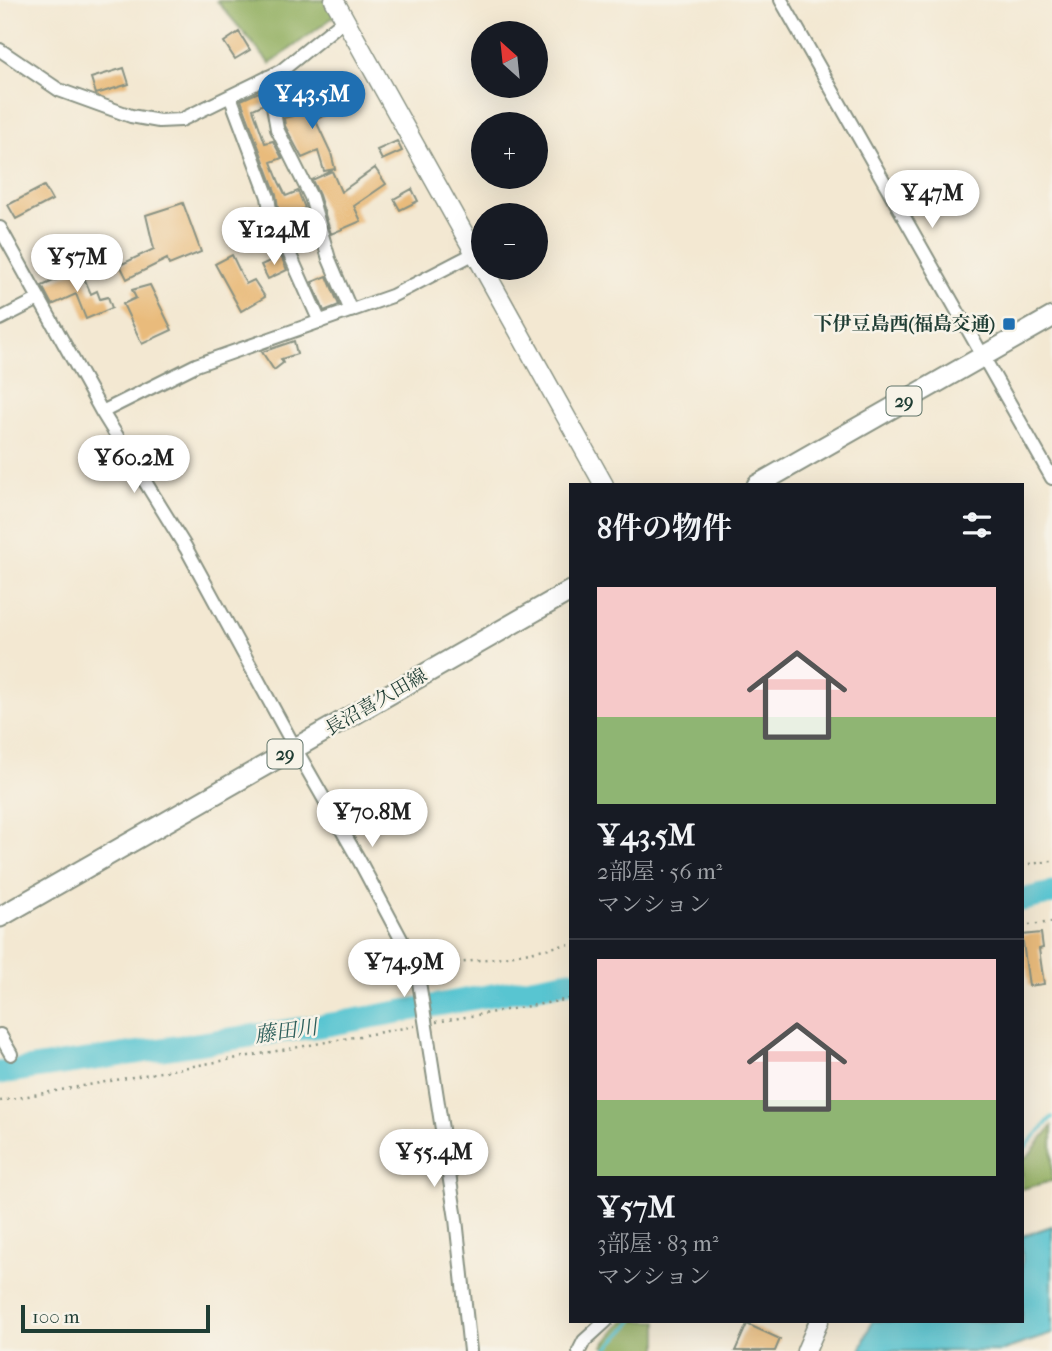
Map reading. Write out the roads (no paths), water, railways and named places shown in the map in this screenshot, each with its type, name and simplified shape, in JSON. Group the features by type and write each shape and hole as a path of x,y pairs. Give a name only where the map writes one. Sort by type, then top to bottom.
{"main road":[{"name":"29","path":"760,483 1052,317"},
{"name":"長沼喜久田線","path":"0,917 569,592"}],"street":[{"path":"334,0 471,246"},
{"path":"781,0 1052,478"},
{"path":"0,50 58,90 131,116 159,121 181,120 281,71 344,20"},
{"path":"268,77 277,129 311,197 328,259 351,311"},
{"path":"230,96 268,197 270,210 320,322"},
{"path":"0,228 102,412 186,548 359,860 416,969 456,1219 471,1351"},
{"path":"102,412 196,365 392,296 471,255"},
{"path":"490,280 603,483"},
{"path":"0,319 39,299"},
{"path":"0,1035 11,1054"},
{"path":"579,1351 584,1341 604,1323"},
{"path":"806,1351 818,1323"}],"water":[{"path":"1052,1226 1052,1334 1000,1351 860,1351 871,1323 1024,1323 1024,1235"}],"waterway":[{"name":"藤田川","path":"1024,900 1052,893"},
{"name":"藤田川","path":"0,1073 332,1024 569,981"},
{"path":"1024,1149 1052,1117"},
{"path":"605,1351 631,1323"}],"place":[{"name":"下伊豆島西(福島交通)","path":"1009,324"}]}
